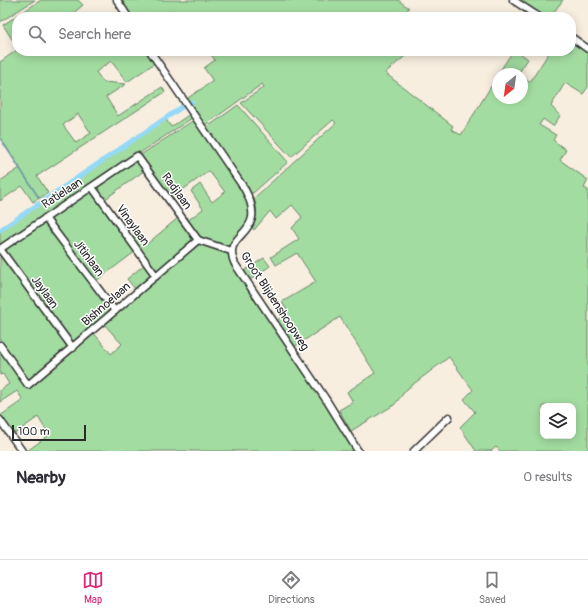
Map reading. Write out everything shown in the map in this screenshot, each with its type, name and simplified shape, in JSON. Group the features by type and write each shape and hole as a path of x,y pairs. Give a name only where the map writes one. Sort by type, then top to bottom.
{"street":[{"path":"116,0 124,12"},
{"path":"513,0 531,12"},
{"path":"576,41 588,49"},
{"name":"Groot Blijdenshoopweg","path":"153,56 244,188 252,204 252,220 233,245 231,251 235,264 327,401 358,451"},
{"name":"Ratielaan","path":"0,249 137,156"},
{"name":"Radjlaan","path":"137,156 198,240"},
{"name":"Vinaylaan","path":"92,187 156,276"},
{"name":"Jitinlaan","path":"45,218 116,311"},
{"path":"198,240 231,251"},
{"name":"Bishnoelaan","path":"0,345 28,385 198,240"},
{"name":"Jaylaan","path":"0,249 73,348"},
{"path":"414,451 450,417"},
{"path":"0,420 22,451"}],"green space":[{"path":"0,0 35,0 16,12 12,12 12,14 0,22"},
{"path":"41,0 78,0 83,5 75,12 23,12"},
{"path":"121,0 398,0 409,8 406,12 129,12"},
{"path":"518,0 563,0 554,12 536,12"},
{"path":"12,19 12,39 3,25"},
{"path":"576,43 588,51 588,87 583,94 565,83 551,106 560,116 553,126 543,119 539,125 556,135 553,140 566,150 560,160 588,180 584,188 588,190 588,451 500,451 496,447 491,451 476,451 460,427 475,412 464,399 473,390 449,357 407,389 394,405 351,431 339,410 353,402 347,392 375,373 340,317 294,347 277,321 287,310 282,302 316,282 297,253 276,265 271,257 299,239 292,228 302,217 292,205 276,219 270,211 254,230 252,227 256,213 254,198 336,123 333,120 291,157 241,103 264,87 262,84 204,126 185,100 213,81 204,68 215,60 212,56 405,56 385,73 453,126 451,129 461,135 492,85 492,104 528,104 528,81 530,82 547,56 576,56"},
{"path":"12,54 12,56 150,56 155,63 127,82 111,61 96,72 103,82 126,84 106,97 118,116 162,87 165,92 37,176 48,193 33,202 22,186 0,201 0,181 20,168 0,138 0,62","holes":["78,114 91,133 76,143 63,125"]},
{"path":"510,56 524,56 528,59 522,68 502,68"},
{"path":"238,105 288,162 253,193 250,193 206,128"},
{"path":"190,114 192,118 0,247 0,230 165,118 171,127"},
{"path":"194,120 247,197 251,219 230,249 201,238 187,221 203,209 191,191 200,184 212,202 225,192 209,171 170,199 139,156"},
{"path":"137,158 145,170 104,200 94,187"},
{"path":"91,189 136,251 96,281 48,218"},
{"path":"179,217 196,239 157,273 131,239 139,233 147,244"},
{"path":"45,220 113,311 73,346 3,249"},
{"path":"199,242 229,253 231,261 356,451 27,451 49,435 38,417 13,435 0,416 23,400 17,391 0,402 0,390 9,384 3,374 0,375 0,349 27,388 93,332 111,354 122,344 104,324"},
{"path":"0,252 71,348 29,383 0,343"},
{"path":"264,258 270,266 250,280 244,271"},
{"path":"145,264 154,275 136,290 127,279"}],"waterway":[{"path":"0,230 182,107"},
{"path":"0,138 39,198"}]}
